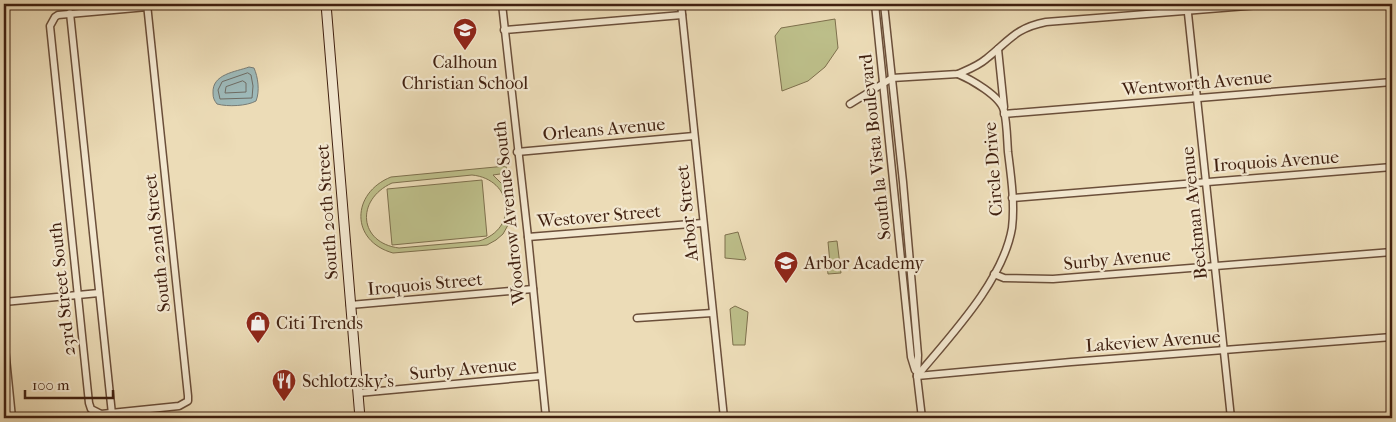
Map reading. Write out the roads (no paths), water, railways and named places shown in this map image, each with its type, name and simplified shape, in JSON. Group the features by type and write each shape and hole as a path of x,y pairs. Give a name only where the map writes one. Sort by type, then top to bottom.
{"main road":[{"name":"South 20th Street","path":"326,4 360,418"},
{"path":"1386,418 1392,418"}],"street":[{"name":"Woodrow Avenue South","path":"502,4 546,418"},
{"name":"Arbor Street","path":"681,4 724,418"},
{"name":"South la Vista Boulevard","path":"876,4 911,357 917,376"},
{"name":"South la Vista Boulevard","path":"884,4 904,192 918,355 917,376 922,418"},
{"path":"850,104 884,81 892,78 958,74 985,61 1016,33 1039,23 1187,7 1273,4"},
{"path":"70,13 147,5"},
{"name":"South 22nd Street","path":"112,414 178,406 188,401 147,5"},
{"name":"Beckman Avenue","path":"1187,7 1231,418"},
{"name":"23rd Street South","path":"70,13 112,414 101,414 91,410 78,294 51,34 52,22 58,15 70,13"},
{"path":"504,30 682,15"},
{"path":"998,49 1004,112"},
{"name":"Circle Drive","path":"917,376 982,294 1006,249 1012,227 1012,198 1004,112 1000,104 987,92 971,80 958,74"},
{"name":"Wentworth Avenue","path":"1004,112 1392,82"},
{"name":"Orleans Avenue","path":"517,152 694,136"},
{"name":"Iroquois Avenue","path":"1012,198 1392,167"},
{"name":"Westover Street","path":"528,237 703,223"},
{"name":"Surby Avenue","path":"994,274 1004,278 1053,279 1392,252"},
{"name":"Iroquois Street","path":"350,305 533,290"},
{"path":"4,302 99,293"},
{"path":"637,318 712,313"},
{"name":"Lakeview Avenue","path":"917,376 1392,337"},
{"path":"4,338 12,418"},
{"name":"Surby Avenue","path":"358,393 541,376"}],"water":[{"path":"249,67 254,68 257,80 258,93 256,101 237,106 217,104 213,95 216,82 231,72"}],"place":[{"name":"Calhoun Christian School","path":"465,51"},
{"name":"Arbor Academy","path":"786,284"},
{"name":"Citi Trends","path":"258,344"},
{"name":"Schlotzsky's","path":"284,402"}]}
